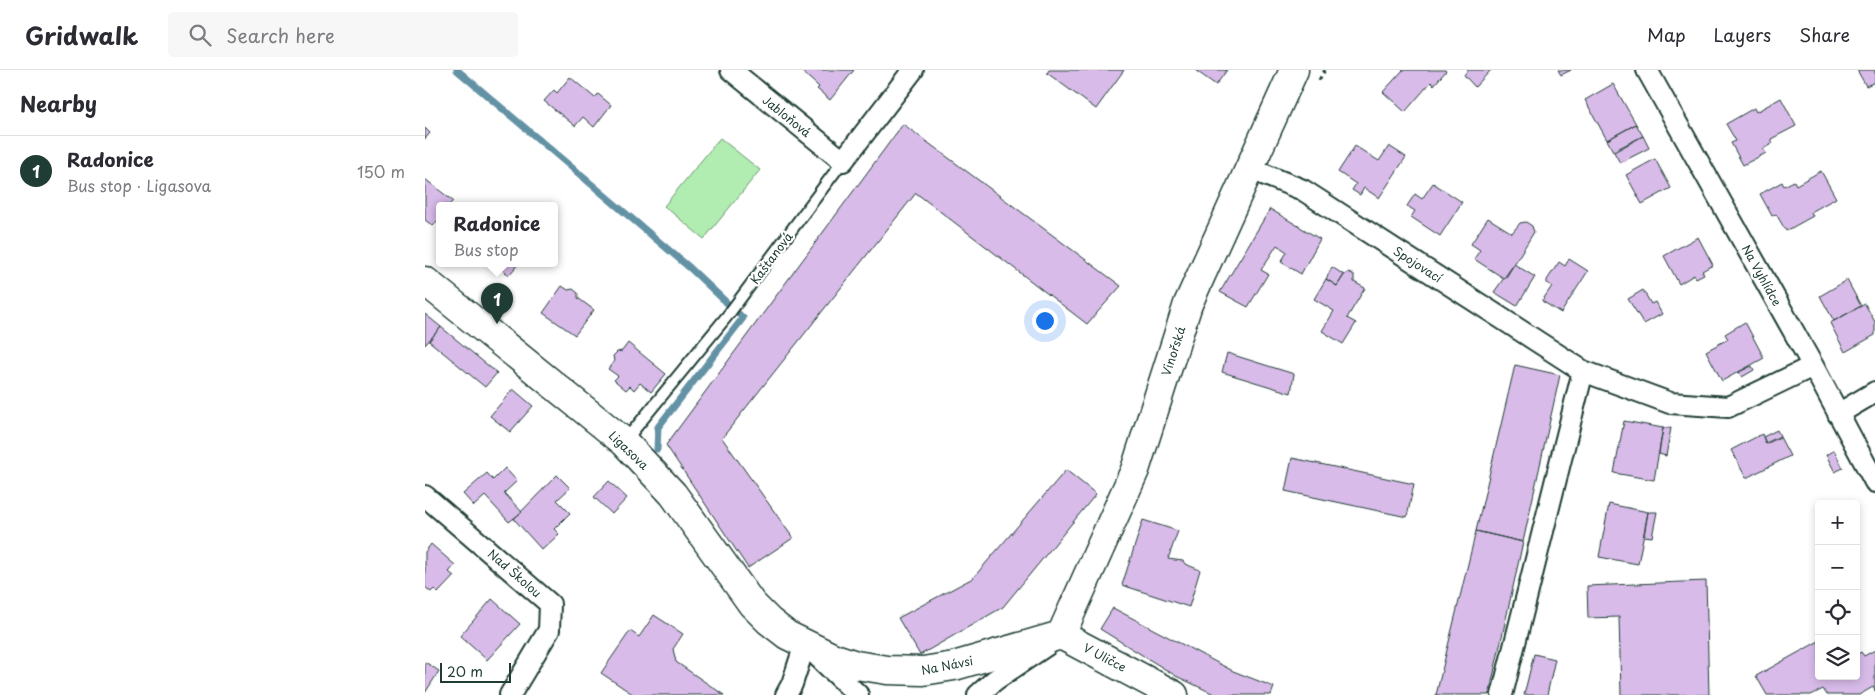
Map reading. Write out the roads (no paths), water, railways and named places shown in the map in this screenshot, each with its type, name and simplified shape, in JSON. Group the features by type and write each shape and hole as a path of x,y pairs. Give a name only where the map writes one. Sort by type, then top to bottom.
{"street":[{"name":"Jabloňová","path":"731,70 843,161"},
{"name":"Kaštanová","path":"843,161 913,70"},
{"name":"Vinořská","path":"1061,635 1135,470 1188,304 1294,70"},
{"name":"Na Vyhlídce","path":"1647,70 1813,366 1875,482"},
{"name":"Spojovací","path":"1248,168 1303,190 1583,371 1670,403 1728,407 1813,366"},
{"name":"Ligasova","path":"425,281 624,442 673,494 752,604 769,621 805,644"},
{"path":"1502,695 1583,371"},
{"path":"1838,414 1875,392"},
{"name":"Nad Školou","path":"425,496 550,604 549,630 510,695"},
{"path":"979,695 995,680 1061,635"},
{"name":"Na Návsi","path":"805,644 856,665 887,670 923,671 954,666 1061,635"},
{"name":"V Uličce","path":"1061,635 1173,695"},
{"path":"785,695 792,684 805,644 858,695"}],"lane":[{"name":"Kaštanová","path":"624,442 728,315 843,161"}],"waterway":[{"path":"457,70 690,268 743,318 658,427 657,449"}],"place":[{"name":"Radonice","path":"497,324"}]}
